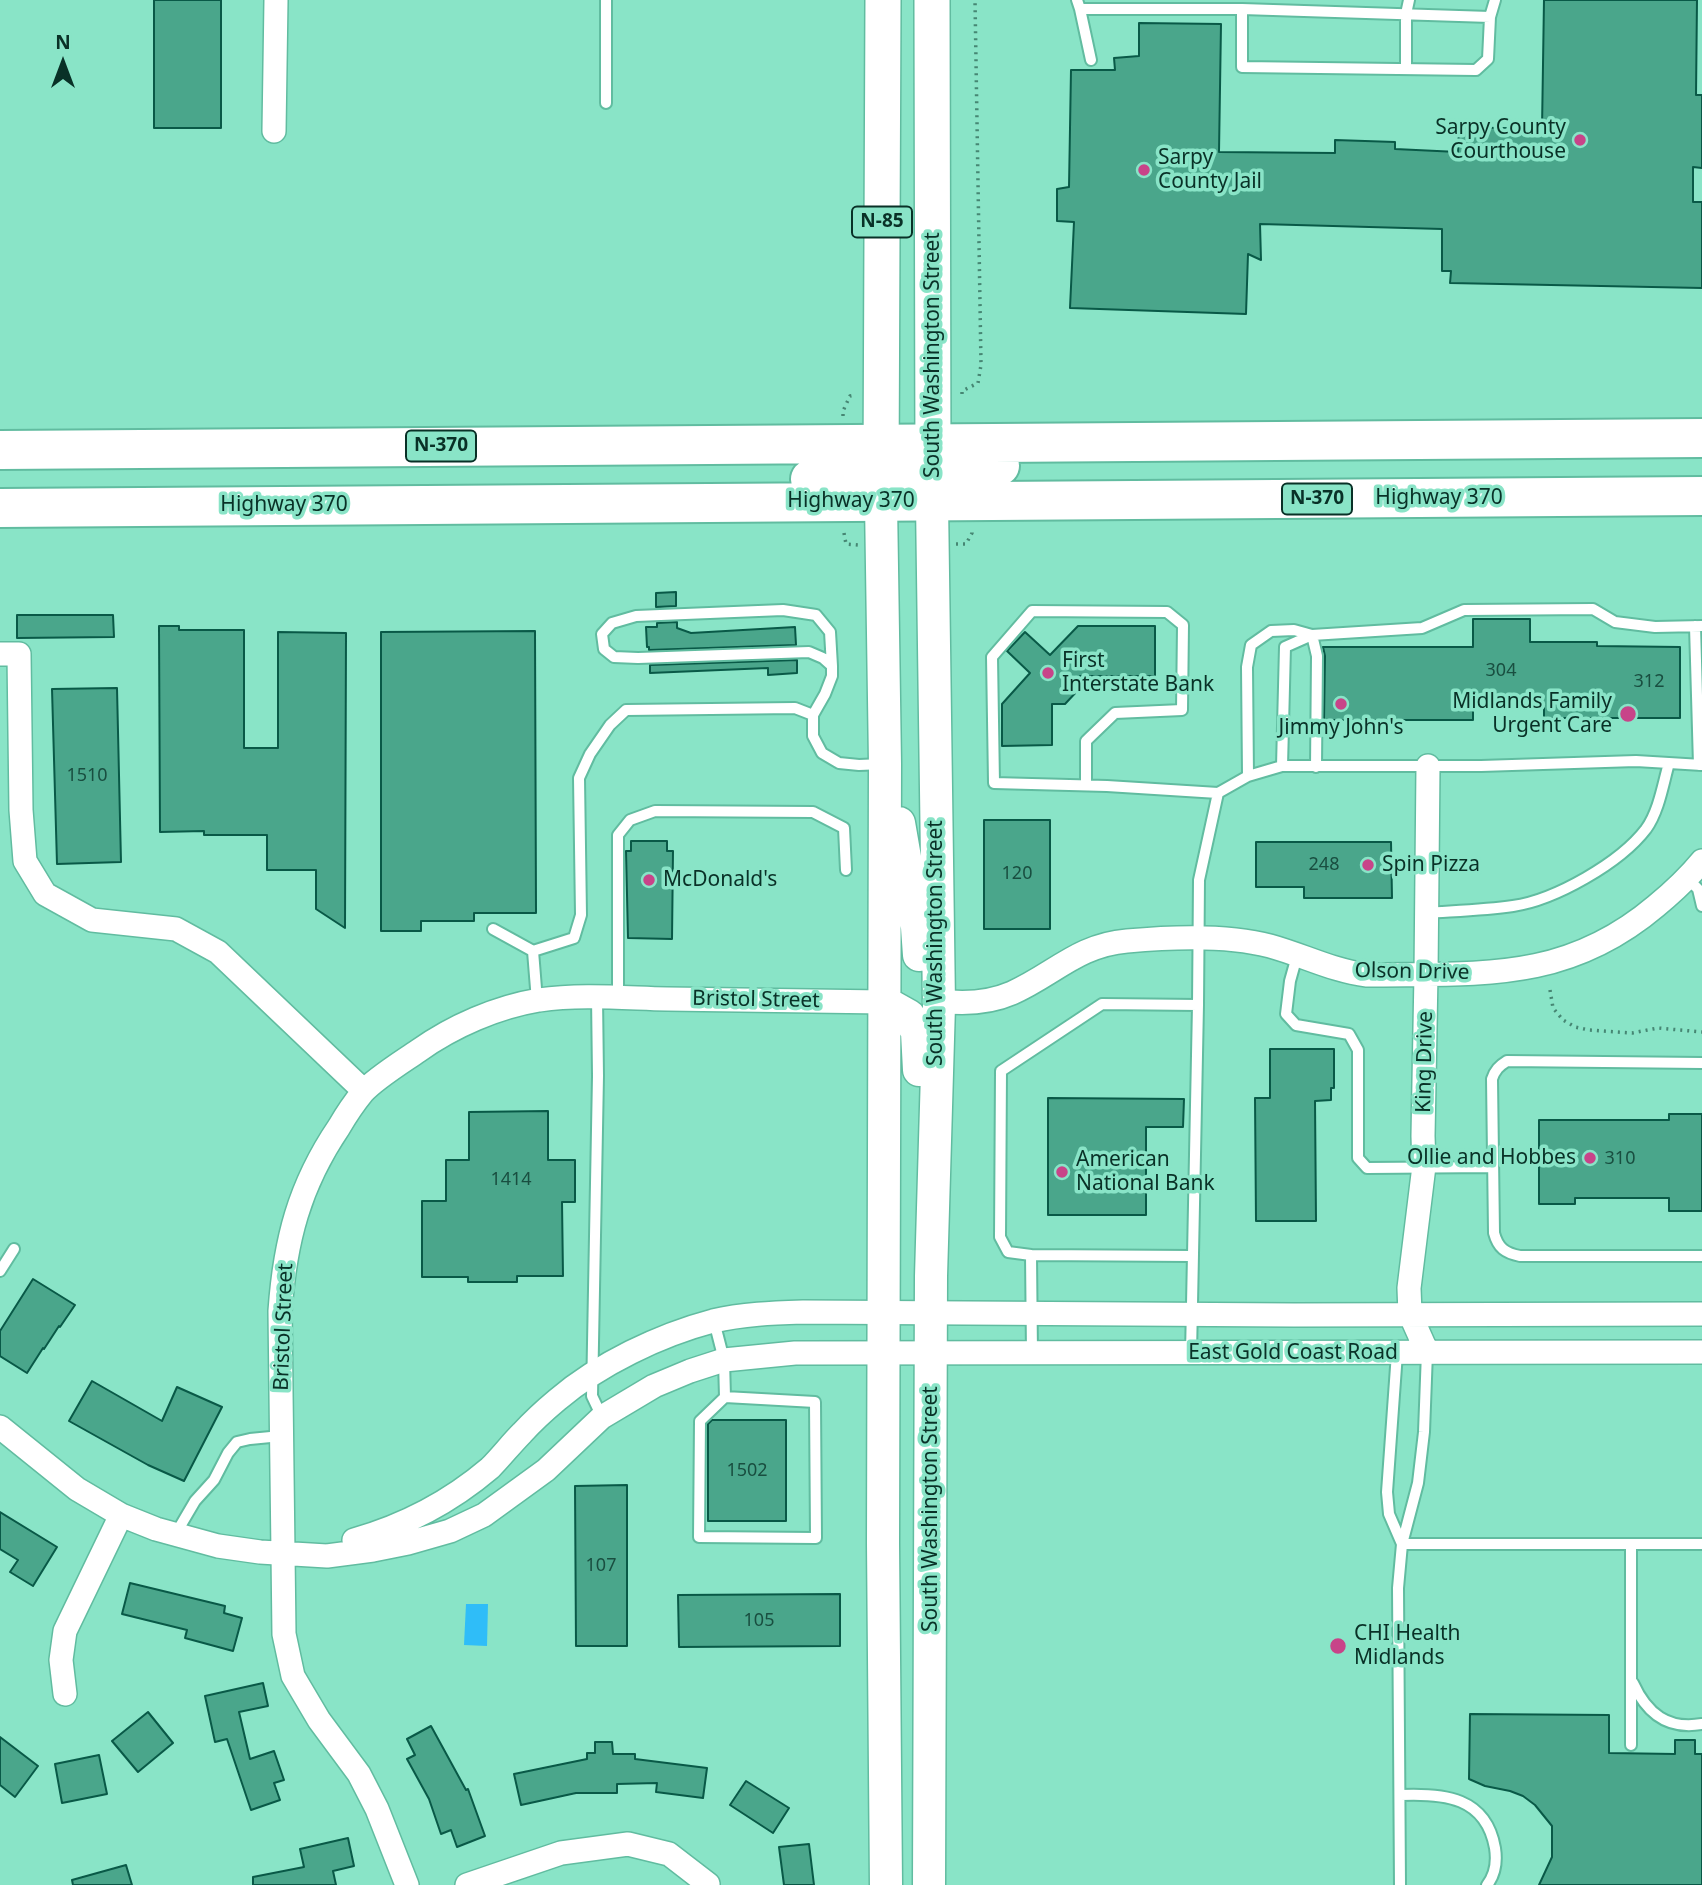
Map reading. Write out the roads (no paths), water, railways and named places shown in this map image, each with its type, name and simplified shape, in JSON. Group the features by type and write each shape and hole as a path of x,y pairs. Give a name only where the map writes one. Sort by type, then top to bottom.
{"highway":[{"name":"Highway 370","path":"0,450 881,473 1426,439 1702,438"},
{"name":"Highway 370","path":"0,508 779,501 881,473 933,471 1702,496"}],"main road":[{"name":"N-85","path":"881,473 883,0"},
{"name":"South Washington Street","path":"929,1885 931,1313 939,1001 932,544 932,0"},
{"path":"881,473 886,764 883,1352 886,1885"},
{"path":"886,764 904,844 918,927 919,981 925,995 939,1001"},
{"path":"884,1002 909,1016 917,1032 920,1182 933,1205"}],"street":[{"path":"274,131 275,0"},
{"path":"0,654 19,654 10,810 25,861 45,894 92,920 176,929 218,952 364,1091"},
{"name":"King Drive","path":"1396,1353 1410,1314 1410,1276 1424,1166 1428,766"},
{"name":"Olson Drive","path":"939,1001 975,1002 1010,994 1075,956 1126,941 1198,938 1262,944 1349,973 1367,975 1499,972 1535,967 1571,957 1604,943 1698,880"},
{"name":"Bristol Street","path":"407,1885 377,1808 359,1774 319,1720 293,1676 284,1634 280,1311 283,1272 289,1235 307,1183 323,1150 364,1091 431,1042 471,1020 537,1001 608,998 884,1002"},
{"name":"East Gold Coast Road","path":"282,1552 340,1543 387,1531 425,1513 458,1493 491,1466 550,1407 592,1374 677,1333 713,1321 770,1313 1702,1314"},
{"name":"King Drive","path":"1410,1314 1427,1352"},
{"name":"East Gold Coast Road","path":"282,1552 327,1556 397,1545 450,1531 484,1516 513,1496 546,1470 602,1418 654,1386 724,1360 795,1353 883,1352 1702,1352"},
{"path":"0,1427 77,1489 121,1515 174,1535 218,1546 282,1552"},
{"path":"65,1694 61,1660 65,1631 121,1515"},
{"path":"467,1885 561,1853 628,1844 669,1854 708,1884"}],"lane":[{"path":"606,0 606,103"},
{"path":"1406,69 1406,14 1409,0"},
{"path":"1242,9 1242,67 1476,70 1489,59 1490,17 1496,0"},
{"path":"1091,60 1078,5 1490,17"},
{"path":"1086,785 1086,741 1115,713 1182,710 1183,625 1167,612 1032,611 992,656 994,783 1086,785 1218,793 1248,776 1282,766 1636,761 1700,765 1698,626 1655,627 1615,622 1593,609 1464,610 1422,628 1312,635 1294,630 1271,631 1251,645 1247,667 1248,776"},
{"path":"832,666 823,658 809,652 638,658 614,656 604,649 602,634 612,623 636,616 783,610 816,615 830,632 832,666 832,676 813,715 813,736 822,753 839,763 886,764"},
{"path":"1282,766 1284,647 1312,635"},
{"path":"1312,635 1317,656 1316,767"},
{"path":"493,929 533,951 574,938 580,915 579,778 590,754 610,725 626,710 795,708 813,715"},
{"path":"1427,913 1516,906 1556,894 1609,864 1646,829 1654,815 1669,763"},
{"path":"1191,1354 1199,880 1218,793"},
{"path":"602,1418 592,1396 598,1076 608,998 618,835 629,820 655,811 813,812 844,828 846,870"},
{"path":"1698,880 1702,906"},
{"path":"533,951 537,1001"},
{"path":"1297,956 1290,981 1286,1014 1296,1025 1349,1034 1358,1050 1358,1158 1367,1168 1493,1167"},
{"path":"1192,1256 1031,1255 1008,1252 1000,1237 1001,1071 1102,1004 1198,1005"},
{"path":"1702,1063 1507,1061 1498,1067 1492,1079 1494,1233 1500,1248 1520,1256 1702,1256"},
{"path":"0,1271 14,1249"},
{"path":"1031,1255 1032,1354"},
{"path":"713,1321 724,1360 725,1397 700,1421 699,1537 816,1538 815,1402 725,1397"},
{"path":"1400,1885 1398,1588 1402,1544 1418,1483 1424,1432 1427,1352"},
{"path":"1396,1353 1387,1492 1389,1514 1402,1544"},
{"path":"174,1535 195,1501 214,1480 237,1442 281,1436"},
{"path":"1402,1544 1702,1544"},
{"path":"1630,1745 1631,1545"},
{"path":"1631,1677 1640,1699 1664,1721 1677,1726 1702,1724"},
{"path":"1400,1795 1424,1794 1452,1798 1476,1810 1492,1832 1496,1856 1493,1877 1486,1885"}],"water":[{"path":"466,1604 488,1604 487,1646 464,1645"}],"place":[{"name":"Sarpy County Courthouse","path":"1580,140"},
{"name":"Sarpy County Jail","path":"1144,170"},
{"name":"First Interstate Bank","path":"1048,673"},
{"name":"Jimmy John's","path":"1341,704"},
{"name":"Midlands Family Urgent Care","path":"1628,714"},
{"name":"Spin Pizza","path":"1368,865"},
{"name":"McDonald's","path":"649,880"},
{"name":"Ollie and Hobbes","path":"1590,1158"},
{"name":"American National Bank","path":"1062,1172"},
{"name":"CHI Health Midlands","path":"1338,1646"}]}
